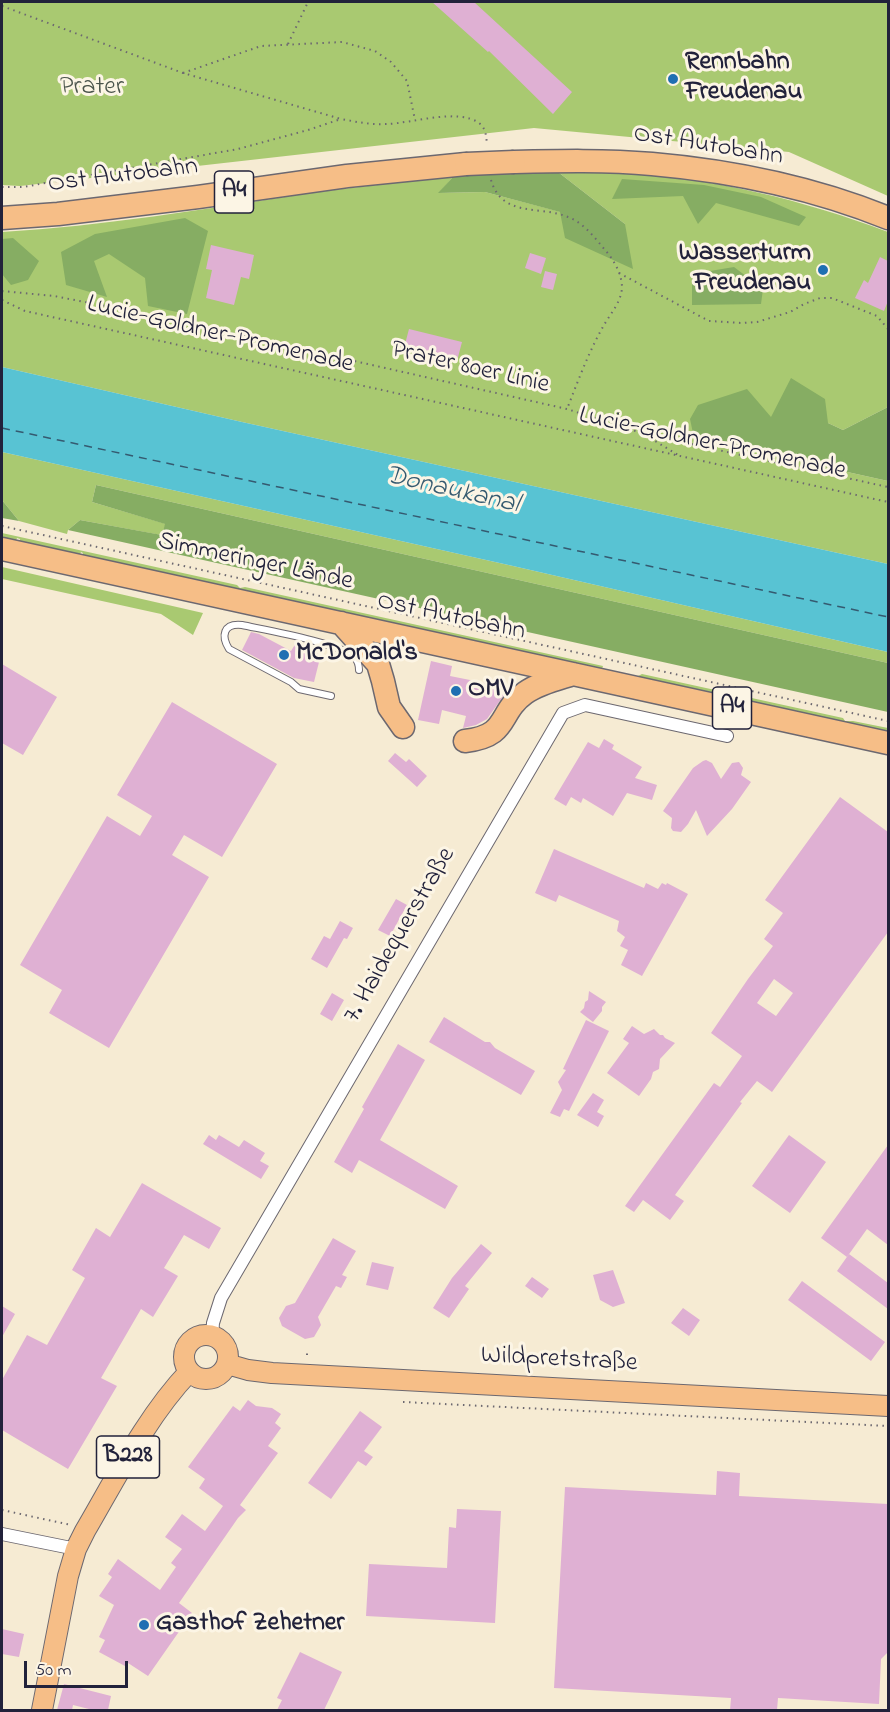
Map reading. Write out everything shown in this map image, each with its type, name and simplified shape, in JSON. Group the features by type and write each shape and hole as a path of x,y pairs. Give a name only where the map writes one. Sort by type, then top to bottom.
{"highway":[{"name":"Ost Autobahn","path":"2,218 58,214 347,176 466,164 598,161 652,164 747,177 819,195 888,218"},
{"name":"Ost Autobahn","path":"2,549 888,743"},
{"path":"341,623 378,664 383,681 379,708 389,707 403,727"},
{"path":"465,741 478,740 499,728 513,705 524,694 536,687 575,674"}],"main road":[{"path":"212,1336 222,1342 226,1349 227,1364 223,1371 215,1377 200,1379 189,1372 184,1363 186,1347 197,1337 212,1336"},
{"name":"Wildpretstraße","path":"227,1364 272,1373 888,1406"},
{"name":"B228","path":"42,1710 64,1594 76,1549 148,1425 171,1392 189,1372"}],"street":[{"name":"7. Haidequerstraße","path":"212,1336 213,1323 221,1298 563,713 585,705 728,736"},
{"path":"2,1534 76,1549"}],"lane":[{"path":"331,696 299,688 230,649 224,635 227,629 234,624 242,625 328,645 355,657 359,670"}],"path":[{"path":"288,44 308,2"},
{"path":"2,6 183,73 341,119 365,124 389,124 466,117 480,124 485,130 488,145"},
{"path":"183,73 261,46 342,42 375,51 392,62 407,81 415,121"},
{"path":"2,187 23,188 238,149 341,119"},
{"path":"491,178 494,189 503,200 522,209 552,212 570,218 586,228 608,253 619,273 709,321 757,322 790,312 820,298 832,298 877,316 888,329"},
{"name":"Prater 80er Linie","path":"2,291 54,296 135,312 567,409 604,325 615,309 622,289 619,273"},
{"name":"Lucie-Goldner-Promenade","path":"2,300 25,311 888,502"},
{"path":"567,409 642,433 888,487"},
{"path":"642,433 681,457"},
{"name":"Simmeringer Lände","path":"2,526 888,721"},
{"path":"403,1402 888,1426"},
{"path":"2,1510 65,1523 85,1531"}],"green space":[{"name":"Prater","path":"2,2 888,2 888,196 789,152 534,128 20,186 2,185"},
{"path":"558,172 656,176 724,185 824,210 888,232 888,407 843,430 828,423 771,418 694,438 888,481 888,564 2,367 2,232 116,221 323,191 454,176 439,193 485,192 561,212 625,224"},
{"path":"558,172 625,224 633,269 565,238 560,212 485,192 438,193 454,176"},
{"path":"622,179 704,185 761,197 806,217 799,226 716,203 698,224 683,196 612,199"},
{"path":"185,218 208,231 187,314 148,306 145,278 109,254 94,261 107,297 66,285 61,252 95,234"},
{"path":"13,238 39,261 28,280 11,285 2,274 2,239"},
{"path":"734,267 763,289 761,304 692,305 692,274"},
{"path":"791,378 825,399 828,423 843,430 888,407 888,481 694,438 690,419 698,405 747,389 771,417"},
{"path":"2,452 888,652 888,663 96,485 92,502 166,524 161,535 80,520 68,530 67,534 19,521 2,500"},
{"path":"96,485 888,663 888,712 68,530 80,520 162,535 165,524 92,502"},
{"path":"2,500 19,521 2,518"},
{"path":"2,533 237,585 240,588 245,587 603,666 602,669 82,558 83,553 81,552 79,557 19,544 20,539 17,538 15,543 2,540"},
{"path":"2,567 203,613 193,635 161,614 2,579"},
{"path":"642,674 843,718 845,721 888,728 888,733 639,678 638,676"}],"water":[{"name":"Donaukanal","path":"2,367 888,564 888,652 2,452"}],"building":[{"path":"432,2 474,2 572,92 553,114 489,51"},
{"path":"211,245 254,255 249,279 241,277 234,305 206,298 212,270 206,269"},
{"path":"530,253 546,258 541,274 525,268"},
{"path":"880,257 888,261 888,301 884,311 855,298 864,280 868,283"},
{"path":"545,271 557,274 553,290 541,287"},
{"path":"409,329 462,342 457,361 404,348"},
{"name":"McDonald's","path":"251,632 291,651 296,643 322,650 314,682 294,678 242,650"},
{"path":"431,661 452,666 450,676 505,687 504,695 487,719 463,728 466,716 442,710 439,724 418,720"},
{"path":"2,664 57,697 23,755 2,743"},
{"path":"172,702 277,764 222,857 184,835 172,855 209,877 109,1048 49,1013 62,990 20,965 107,816 140,836 152,816 117,795"},
{"path":"604,739 614,745 612,749 642,767 635,778 657,785 652,800 627,793 613,816 583,798 581,803 571,797 566,806 554,799 588,742 599,748"},
{"path":"395,753 406,762 409,759 427,776 417,787 388,761"},
{"path":"706,760 712,763 721,779 732,763 739,762 743,768 741,775 751,782 732,809 707,836 696,810 681,832 673,831 672,818 663,811 693,768"},
{"path":"840,797 888,832 888,932 772,1092 757,1081 740,1102 742,1103 675,1195 684,1201 670,1220 643,1200 634,1212 625,1206 714,1083 720,1087 742,1056 711,1033 773,946 764,939 783,913 765,900","holes":["774,979 793,993 776,1016 757,1003"]},
{"path":"554,849 644,888 646,883 658,889 662,883 666,885 667,883 688,894 642,976 621,965 628,950 620,946 625,937 617,931 619,921 559,895 556,902 535,893"},
{"path":"396,899 407,905 390,936 378,930"},
{"path":"340,921 353,928 347,939 344,938 327,968 311,959 324,936 330,939"},
{"path":"589,991 606,1002 593,1022 580,1012 588,1000"},
{"path":"332,993 344,1000 332,1021 320,1014"},
{"path":"444,1017 485,1042 490,1042 495,1048 535,1071 521,1095 429,1042"},
{"path":"586,1020 609,1031 569,1111 564,1109 560,1117 550,1113 562,1090 558,1082 566,1070 563,1069"},
{"path":"632,1026 644,1034 654,1029 675,1043 660,1059 659,1069 653,1072 639,1096 607,1073 629,1043 623,1039"},
{"path":"398,1044 425,1060 380,1140 458,1186 445,1209 359,1160 352,1173 334,1162"},
{"path":"593,1093 604,1100 597,1112 604,1116 598,1127 577,1115"},
{"path":"209,1135 216,1140 219,1135 239,1147 244,1140 265,1153 260,1161 269,1166 261,1179 203,1144"},
{"path":"789,1135 826,1162 790,1213 752,1186"},
{"path":"888,1145 888,1245 867,1229 847,1257 821,1238"},
{"path":"142,1183 221,1228 209,1249 184,1235 164,1268 178,1276 153,1317 141,1309 101,1378 117,1386 68,1469 2,1430 2,1380 27,1335 47,1345 85,1278 72,1270 96,1228 110,1237"},
{"path":"333,1238 356,1251 342,1275 347,1277 341,1288 336,1286 318,1317 321,1325 314,1337 305,1339 282,1326 279,1318 286,1306 295,1303"},
{"path":"481,1244 492,1253 465,1286 469,1289 449,1318 433,1308 452,1278"},
{"path":"849,1254 888,1283 888,1309 837,1271"},
{"path":"372,1262 394,1267 388,1290 366,1285"},
{"path":"613,1270 625,1303 613,1307 600,1300 593,1275"},
{"path":"532,1277 549,1289 542,1298 525,1286"},
{"path":"802,1281 885,1342 871,1361 788,1300"},
{"path":"2,1306 15,1314 2,1337"},
{"path":"683,1308 700,1320 689,1336 671,1323"},
{"path":"248,1400 256,1406 272,1408 281,1414 275,1423 281,1428 268,1446 278,1453 240,1505 246,1510 238,1518 179,1603 192,1613 148,1676 128,1663 125,1666 99,1652 105,1640 99,1637 114,1605 99,1596 112,1577 108,1574 118,1559 160,1590 176,1567 171,1563 182,1549 165,1537 182,1514 205,1531 223,1506 199,1488 205,1479 188,1467 233,1406 240,1411"},
{"path":"360,1411 382,1427 364,1451 373,1457 366,1466 358,1461 331,1499 308,1483"},
{"path":"717,1471 740,1473 739,1496 888,1504 888,1652 881,1659 879,1704 778,1698 777,1710 730,1710 731,1698 554,1688 565,1487 716,1495"},
{"path":"457,1509 501,1511 495,1623 366,1616 369,1564 447,1568 449,1527 456,1528"},
{"path":"2,1629 24,1634 19,1657 2,1654"},
{"path":"300,1652 342,1672 324,1710 277,1710 282,1700 277,1698"},
{"path":"64,1684 111,1696 108,1710 93,1710 73,1705 72,1710 57,1710"}],"ferry route":[{"path":"2,428 888,617"}],"place":[{"name":"Rennbahn Freudenau","path":"673,79"},
{"name":"Wasserturm Freudenau","path":"823,270"},
{"name":"McDonald's","path":"284,655"},
{"name":"OMV","path":"456,691"},
{"name":"Gasthof Zehetner","path":"144,1625"}]}
